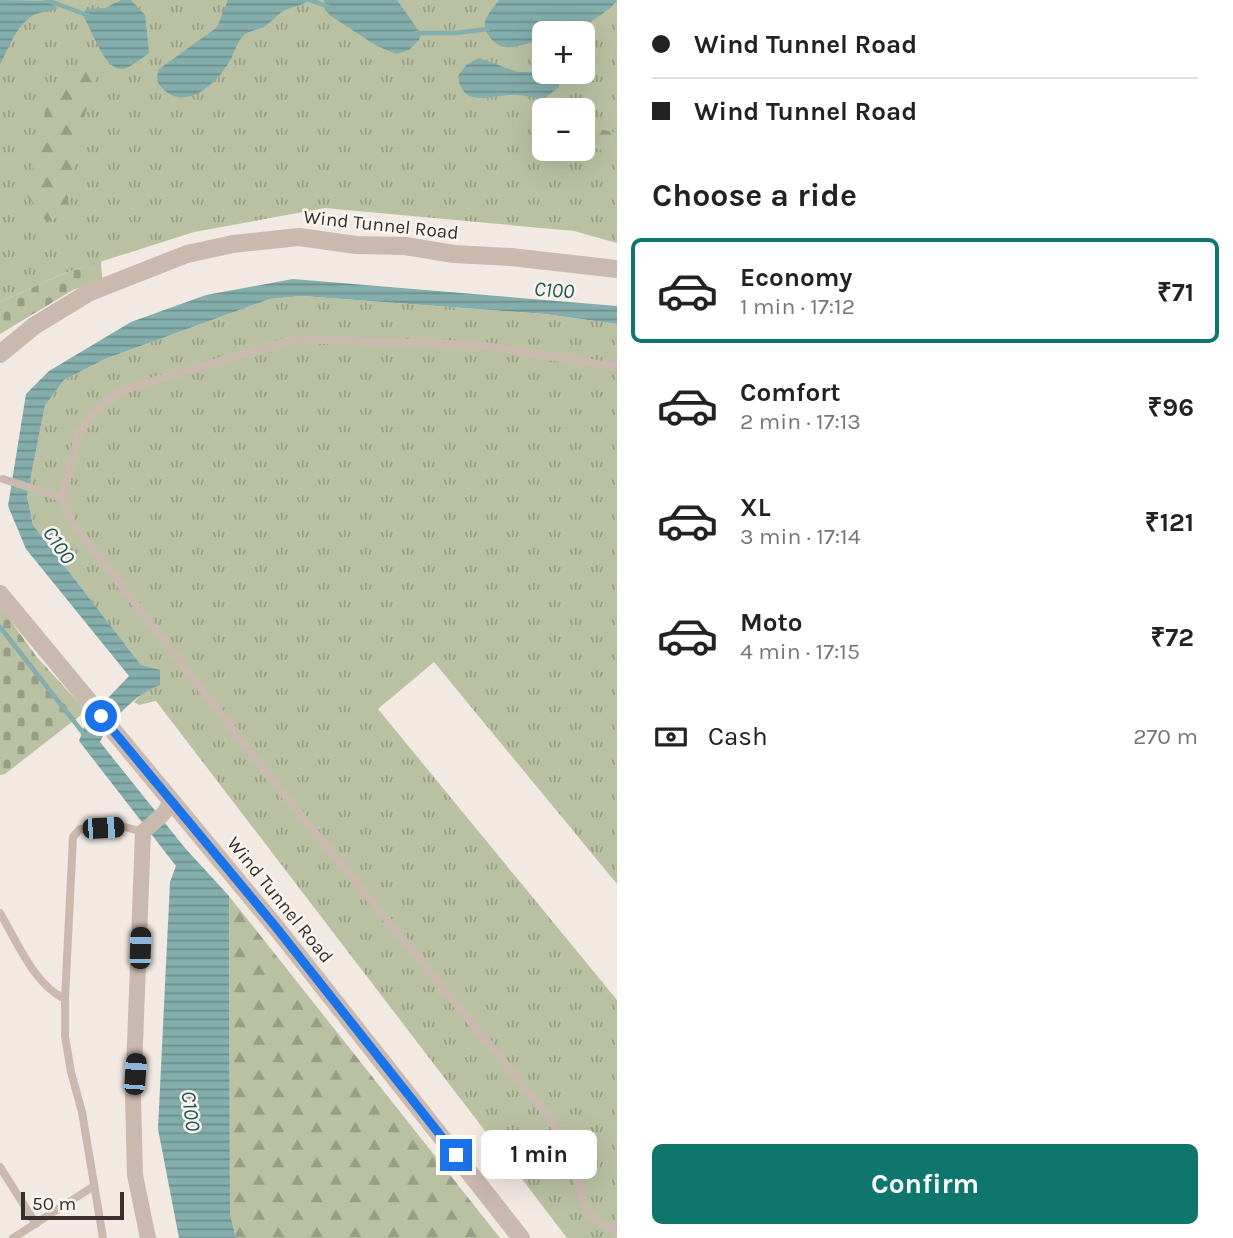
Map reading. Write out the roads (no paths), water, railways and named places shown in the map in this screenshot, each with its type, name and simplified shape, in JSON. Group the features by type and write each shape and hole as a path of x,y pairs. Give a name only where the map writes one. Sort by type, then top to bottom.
{"street":[{"name":"Wind Tunnel Road","path":"0,354 34,326 88,293 187,254 233,244 299,237 356,245 405,246 454,254 511,257 617,269"},
{"name":"Wind Tunnel Road","path":"0,594 114,732 168,808 283,936 521,1238"},
{"path":"148,1238 135,1175 133,1097 144,831 168,808"}],"lane":[{"path":"617,367 479,345 281,341 120,391 98,408 79,432 62,498 72,522 276,785 541,1107 569,1146 584,1205 594,1219 617,1233"},
{"path":"4,480 62,498"},
{"path":"103,1238 82,1112 65,1036 73,837 80,829 125,827 144,831"},
{"path":"0,913 41,983 55,995 65,999"},
{"path":"0,1167 36,1224"},
{"path":"13,1238 93,1186"}],"water":[{"path":"0,0 56,1 54,10 26,20 13,38 0,65"},
{"path":"121,0 131,0 145,15 149,53 129,67 118,69 100,50 83,16 86,9 105,8"},
{"path":"228,0 310,0 285,10 264,27 244,35 226,68 201,92 181,98 171,95 159,84 159,69 217,27"},
{"path":"324,0 397,0 421,34 419,40 409,50 396,54 377,46 331,16 325,10"},
{"path":"499,0 617,0 592,21 532,21 532,42 510,47 496,43 487,33 485,23 488,14"},
{"path":"479,58 518,72 532,72 532,84 559,84 559,87 545,98 515,95 472,97 461,87 458,76 466,65"},
{"name":"C100","path":"293,279 617,306 617,324 545,314 302,296 270,299 105,359 64,380 45,405 27,496 33,525 141,665 160,670 160,685 142,694 125,708 100,742 185,848 229,896 230,1214 236,1238 179,1238 158,1129 170,882 176,866 79,741 86,721 129,676 26,549 8,506 26,394 49,371 131,322 206,295"}],"waterway":[{"path":"46,0 90,16"},
{"path":"309,0 329,7"},
{"path":"416,33 456,33 488,29"},
{"path":"0,627 84,734"}]}
